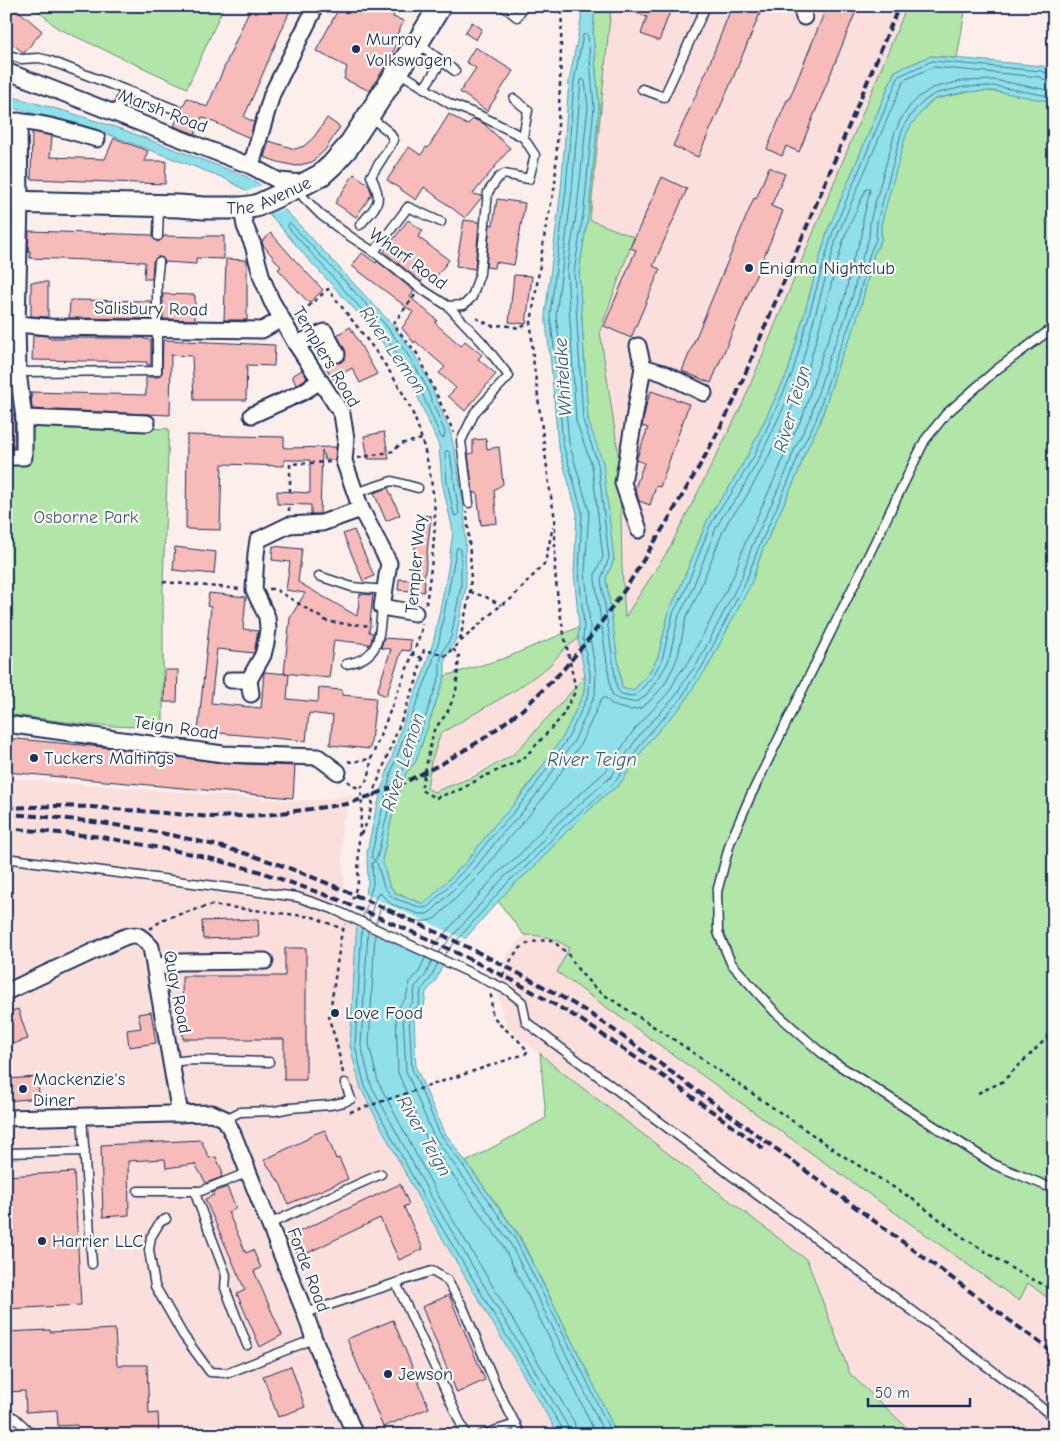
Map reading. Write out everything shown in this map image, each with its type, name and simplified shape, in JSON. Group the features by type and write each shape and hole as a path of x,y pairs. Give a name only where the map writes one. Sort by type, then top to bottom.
{"main road":[{"name":"The Avenue","path":"13,202 159,206 257,204 301,185 320,175 348,147 440,6"}],"street":[{"path":"250,166 272,94 312,14"},
{"name":"Marsh Road","path":"6,70 250,166 279,181 301,185"},
{"path":"6,457 24,457 24,418 18,372 13,202 13,121 57,127 97,139"},
{"name":"Templers Road","path":"257,204 245,226 253,245 262,278 271,300 296,344 342,414 346,439 344,461 361,509 388,563 382,607"},
{"name":"Salisbury Road","path":"17,324 50,327 262,330 282,319"},
{"path":"296,344 325,332 337,354"},
{"path":"638,346 643,367 623,483 639,530"},
{"path":"643,367 663,373 704,393"},
{"path":"252,415 304,392 320,381"},
{"path":"24,418 148,423"},
{"path":"231,680 250,687 266,643 267,617 254,590 256,554 253,535 289,525 322,523 361,509"},
{"path":"382,607 421,614"},
{"name":"Teign Road","path":"6,724 223,754 318,758 338,772"},
{"name":"Quay Road","path":"6,992 122,938 132,935 140,936 151,947 180,1114"},
{"path":"155,967 180,962 266,961"},
{"path":"6,1118 212,1113 225,1120"},
{"name":"Forde Road","path":"225,1120 233,1134 314,1339 355,1435"}],"lane":[{"path":"503,6 517,17 524,6"},
{"path":"642,89 664,97 706,6"},
{"path":"418,42 455,71"},
{"path":"6,54 21,59 39,58 48,60 177,110"},
{"path":"424,88 442,61"},
{"path":"398,71 450,104 479,115 523,137 528,110 514,99"},
{"path":"115,113 124,90"},
{"path":"360,226 378,204 378,190 371,176 394,140 389,132 369,116"},
{"name":"Wharf Road","path":"301,185 304,198 321,215 348,235 374,252 420,288 448,306 464,305 472,297 480,273 488,192 498,178 504,174 529,179 535,155 523,137"},
{"path":"158,236 159,206"},
{"path":"374,252 408,207 441,222"},
{"path":"18,372 157,370 157,281 159,262"},
{"path":"448,306 482,342 509,376 475,412 462,441 468,506"},
{"path":"1054,327 996,370 946,414 925,440 750,797 730,843 717,892 718,932 731,963 775,1012 826,1057 995,1165 1054,1189"},
{"path":"356,493 392,481 418,488"},
{"path":"319,576 352,587 385,590"},
{"path":"346,664 357,662 373,650 378,641 382,607"},
{"path":"6,859 297,897 332,909 507,990 522,1002 526,1022 934,1326 1054,1418"},
{"path":"171,1062 190,1060 269,1062"},
{"path":"225,1120 240,1112 275,1111 344,1102 351,1098 345,1083"},
{"path":"82,1116 92,1264"},
{"path":"6,1153 85,1151"},
{"path":"138,1191 201,1191 248,1172"},
{"path":"269,1224 381,1174"},
{"path":"196,1191 197,1199 226,1275 225,1288 247,1345"},
{"path":"166,1219 160,1222 151,1237 149,1250 155,1286 183,1335 210,1372 228,1373 314,1339"},
{"path":"305,1313 432,1272 447,1280 462,1305 497,1388 521,1435"},
{"path":"396,1283 466,1435"},
{"path":"6,1413 15,1418 33,1435"},
{"path":"481,1435 516,1424"}],"path":[{"path":"453,649 459,656 456,692 447,713 434,730 421,790 435,798 459,790 523,759 561,718 576,690 558,601 555,571 555,519 534,367 531,323 545,232 555,185 562,6"},
{"path":"420,288 393,324 419,356 453,430 454,438"},
{"name":"Templer Way","path":"282,319 301,313 328,289 388,369 410,405 422,440 433,498 434,520 431,568 421,614 421,633 370,759 369,777 362,788 358,882 349,910"},
{"path":"464,305 476,319 492,326 504,325 519,328 531,323"},
{"path":"290,492 290,464 344,461 394,451 400,444 422,440"},
{"path":"460,642 470,592 471,568 468,506"},
{"path":"359,835 364,831 368,820 376,786 416,682 424,650 448,656 451,650 501,605 511,599 546,563 555,519"},
{"path":"163,582 262,591 262,588 275,589 328,622 380,626"},
{"path":"470,592 486,597 501,605"},
{"path":"411,654 422,658"},
{"path":"140,936 164,920 211,905 313,918 343,929"},
{"path":"345,1083 329,1019 337,961 346,920"},
{"path":"500,980 520,947 528,942 552,940 568,954 579,971 603,994 673,1039 845,1157 914,1200 961,1236 1016,1271 1054,1290"},
{"path":"346,1114 525,1054 528,1051 498,1023 492,1012 491,995 496,989"},
{"path":"978,1093 1002,1082 1054,1031"}],"shaded area":[{"path":"611,6 907,6 742,405 669,549 625,617 620,465 600,331 634,237 590,220"},
{"path":"6,276 8,277 11,330 6,331"},
{"path":"578,639 585,675 514,754 434,792 427,789 431,762 441,733 517,689 549,666 564,649"},
{"path":"6,778 289,801 325,800 352,794 341,827 344,885 334,907 358,918 352,1007 559,1435 6,1435"},
{"path":"524,935 549,937 561,941 1019,1300 1028,1283 1054,1303 1054,1435 915,1435 850,1374 807,1260 554,1066 507,1027 498,996 507,955"}],"green space":[{"path":"33,6 224,6 187,88 57,28"},
{"path":"595,6 611,6 590,220 634,237 600,331 620,465 625,617 669,549 742,405 907,6 966,6 957,58 931,56 895,71 827,232 788,372 749,453 708,519 669,611 658,657 649,673 633,691 622,689 606,578 614,560 588,420 579,271 589,210 599,107 593,34"},
{"path":"973,91 1003,92 1054,102 1054,1303 1028,1283 1019,1301 557,972 569,948 542,936 524,935 498,901 532,869 566,832 605,795 619,785 649,741 684,703 709,665 754,576 762,551 820,422 840,359 853,331 874,254 881,240 881,224 906,135 911,125 926,106 935,99"},
{"name":"Osborne Park","path":"31,424 169,429 163,582 163,728 88,725 6,714 6,462 28,462"},
{"path":"579,627 578,639 564,649 549,666 517,689 441,733 431,762 427,788 434,792 475,776 514,754 585,675 584,693 564,735 552,754 468,860 424,904 396,893 389,885 382,860 395,804 406,773 416,761 445,676 505,658"},
{"path":"540,1053 554,1066 807,1260 850,1374 915,1435 617,1435 519,1235 466,1162 546,1118"}],"water":[{"path":"581,6 595,6 593,34 599,107 589,210 579,271 588,420 603,463 614,560 606,578 622,688 633,691 649,673 658,657 669,611 708,519 749,453 788,372 827,232 895,71 931,56 1043,66 1054,72 1054,102 994,91 964,92 935,99 926,106 911,125 906,135 881,224 881,240 874,254 853,331 840,359 820,422 762,551 751,584 706,670 684,703 649,741 619,785 605,795 566,832 532,869 513,885 469,934 443,965 435,982 426,992 424,1007 414,1018 416,1068 443,1130 518,1235 589,1375 617,1435 559,1435 419,1199 361,1089 350,1046 358,918 368,884 367,852 387,772 434,639 448,569 453,531 442,482 439,446 413,386 387,348 359,314 272,217 245,190 224,178 105,133 6,106 6,95 68,112 121,129 245,176 259,184 387,319 411,349 427,377 450,431 455,452 465,524 466,586 456,639 446,656 445,676 416,761 406,773 395,804 382,860 389,885 396,894 424,904 468,860 493,827 528,787 564,735 584,693 585,675 578,639 579,627 574,572 577,513 558,445 545,315 561,190 569,81 581,20"}],"pier":[{"path":"262,185 285,208 267,215 244,193"},
{"path":"363,893 467,940 445,966 354,926"}],"building":[{"path":"6,6 13,6 42,31 24,53 6,39"},
{"path":"251,6 292,6 244,117 254,122 250,138 202,117 195,134 174,126 187,98 207,107"},
{"name":"Murray Volkswagen","path":"340,6 396,6 393,17 404,21 392,44 396,46 370,91 344,79 347,67 316,51"},
{"path":"622,6 672,6 659,41 641,34 647,17 622,8"},
{"path":"732,6 750,6 761,11 698,157 673,146 707,70"},
{"path":"827,6 858,6 799,152 786,146 782,156 767,149"},
{"path":"472,22 482,29 476,40 465,33"},
{"path":"475,47 513,71 487,111 460,92 476,68 466,62"},
{"path":"449,114 467,125 473,119 483,123 510,148 473,194 482,197 465,218 424,187 416,200 387,180 409,147 421,155 426,147 428,148"},
{"path":"327,118 340,127 325,150 312,162 296,166 264,157 269,141 295,149 304,146 314,137"},
{"path":"32,132 52,136 50,157 105,159 114,138 148,151 144,161 166,161 165,184 31,179"},
{"path":"769,167 785,174 771,206 783,211 711,383 682,371 754,198 756,199"},
{"path":"354,174 368,184 372,194 356,217 335,203"},
{"path":"662,177 687,189 653,266 660,269 631,338 604,326 636,250 630,248"},
{"path":"497,199 525,203 514,265 495,262 494,268 486,267 490,224 493,225"},
{"path":"408,220 423,231 418,237 449,260 432,282 425,276 421,282 384,252"},
{"path":"464,220 479,222 475,269 456,266"},
{"path":"29,231 152,235 158,242 164,236 224,236 224,259 196,258 196,264 165,262 163,258 157,257 153,261 152,279 144,279 145,262 30,258 30,251 28,251"},
{"path":"271,233 323,290 309,303 278,269 281,267 263,245 262,241"},
{"path":"6,237 10,237 9,251 6,252"},
{"path":"362,253 376,263 377,261 414,291 410,297 437,320 435,323 461,346 465,341 482,355 478,359 496,374 465,411 448,396 456,388 439,373 445,367 415,341 414,343 402,328 413,312 352,266"},
{"path":"226,259 247,260 247,320 224,320"},
{"path":"514,275 532,276 526,324 509,322"},
{"path":"31,282 48,282 48,317 31,316"},
{"path":"163,294 195,295 195,320 163,319"},
{"path":"70,300 151,301 151,319 69,318"},
{"path":"350,327 377,374 360,383 352,368 333,379 326,367 341,362 345,358 345,350 337,335"},
{"path":"33,335 48,336 48,338 144,338 151,340 151,365 147,365 147,362 32,360"},
{"path":"163,340 275,345 274,366 247,365 246,400 194,400 192,356 171,355 170,415 32,409 31,392 146,395 146,377 158,377 162,373"},
{"path":"302,370 307,378 296,385 292,376"},
{"path":"651,391 689,404 660,487 656,486 650,505 639,501 635,488 644,463 636,460 648,428 642,426"},
{"path":"6,414 14,414 15,445 6,446"},
{"path":"384,432 389,459 368,459 364,436"},
{"path":"187,435 284,437 284,448 336,447 335,460 325,460 322,450 320,514 311,514 311,505 277,504 277,491 310,493 310,460 284,460 284,466 222,464 220,530 186,529"},
{"path":"486,439 487,449 499,447 503,484 494,490 497,523 481,525 477,493 473,493 468,454 473,453 473,440"},
{"path":"388,488 400,515 386,521 374,493"},
{"path":"419,515 431,516 424,592 398,590 399,579 411,580"},
{"path":"354,530 374,576 363,581 343,534"},
{"path":"273,546 302,549 298,582 357,616 360,594 373,595 369,632 373,633 371,642 368,646 369,644 334,640 329,678 284,673 290,618 305,593 286,590 290,562 272,560"},
{"path":"175,547 216,552 214,574 173,570"},
{"path":"209,593 246,597 243,629 258,631 254,653 217,649 211,703 261,708 264,672 289,674 287,699 318,702 319,688 342,690 342,695 376,698 370,749 330,745 333,716 309,713 306,741 198,731 211,607 207,606"},
{"path":"384,638 411,640 410,651 402,650 386,696 377,692 391,649 381,648"},
{"path":"165,670 178,670 177,702 164,702"},
{"path":"6,738 113,748 222,763 295,766 293,798 6,772"},
{"path":"258,919 259,937 203,939 202,921"},
{"path":"285,948 306,948 306,1080 284,1080 284,1039 183,1039 182,976 285,976"},
{"path":"18,1009 28,1039 6,1046 6,1013"},
{"path":"151,1012 156,1043 129,1047 127,1030 141,1028 138,1014"},
{"name":"Mackenzie's Diner","path":"38,1077 39,1098 6,1101 6,1079"},
{"path":"325,1130 336,1159 339,1158 348,1179 288,1204 281,1185 264,1160 309,1138 309,1136"},
{"path":"201,1140 209,1158 216,1157 223,1173 221,1174 222,1177 206,1183 195,1164 166,1168 165,1159 128,1161 129,1215 103,1217 101,1145"},
{"name":"Harrier LLC","path":"74,1172 81,1305 6,1309 6,1176"},
{"path":"400,1184 409,1204 404,1207 423,1249 399,1260 380,1218 299,1257 290,1236"},
{"path":"227,1187 236,1208 228,1212 246,1253 253,1250 261,1268 254,1271 282,1335 260,1347 237,1294 245,1290 205,1199 214,1195 212,1193"},
{"path":"449,1295 485,1380 457,1393 422,1307"},
{"name":"Jewson","path":"393,1320 429,1408 383,1427 347,1339"},
{"path":"115,1329 117,1365 147,1365 149,1414 158,1413 159,1433 77,1435 77,1425 58,1426 57,1410 26,1412 25,1391 6,1392 6,1332"},
{"path":"291,1366 305,1407 278,1417 263,1376"}],"railway":[{"path":"6,808 91,807 212,817 266,815 347,804 407,781 443,763 483,739 523,709 562,671 592,635 626,588 703,460 733,403 899,6"},
{"path":"6,814 87,821 140,829 192,840 282,865 344,890 507,967 579,1007 632,1043 1054,1353"},
{"path":"6,828 102,837 197,855 258,871 337,899 428,939 512,980 578,1018 767,1151"}],"place":[{"name":"Murray Volkswagen","path":"356,49"},
{"name":"Enigma Nightclub","path":"749,268"},
{"name":"Tuckers Maltings","path":"34,758"},
{"name":"Love Food","path":"335,1013"},
{"name":"Mackenzie's Diner","path":"23,1089"},
{"name":"Harrier LLC","path":"42,1241"},
{"name":"Jewson","path":"388,1374"}],"water label":[{"name":"River Lemon","path":"393,350"},
{"name":"Whitelake","path":"563,377"},
{"name":"River Teign","path":"792,409"},
{"name":"River Teign","path":"592,760"},
{"name":"River Lemon","path":"403,762"},
{"name":"River Teign","path":"424,1136"}]}
